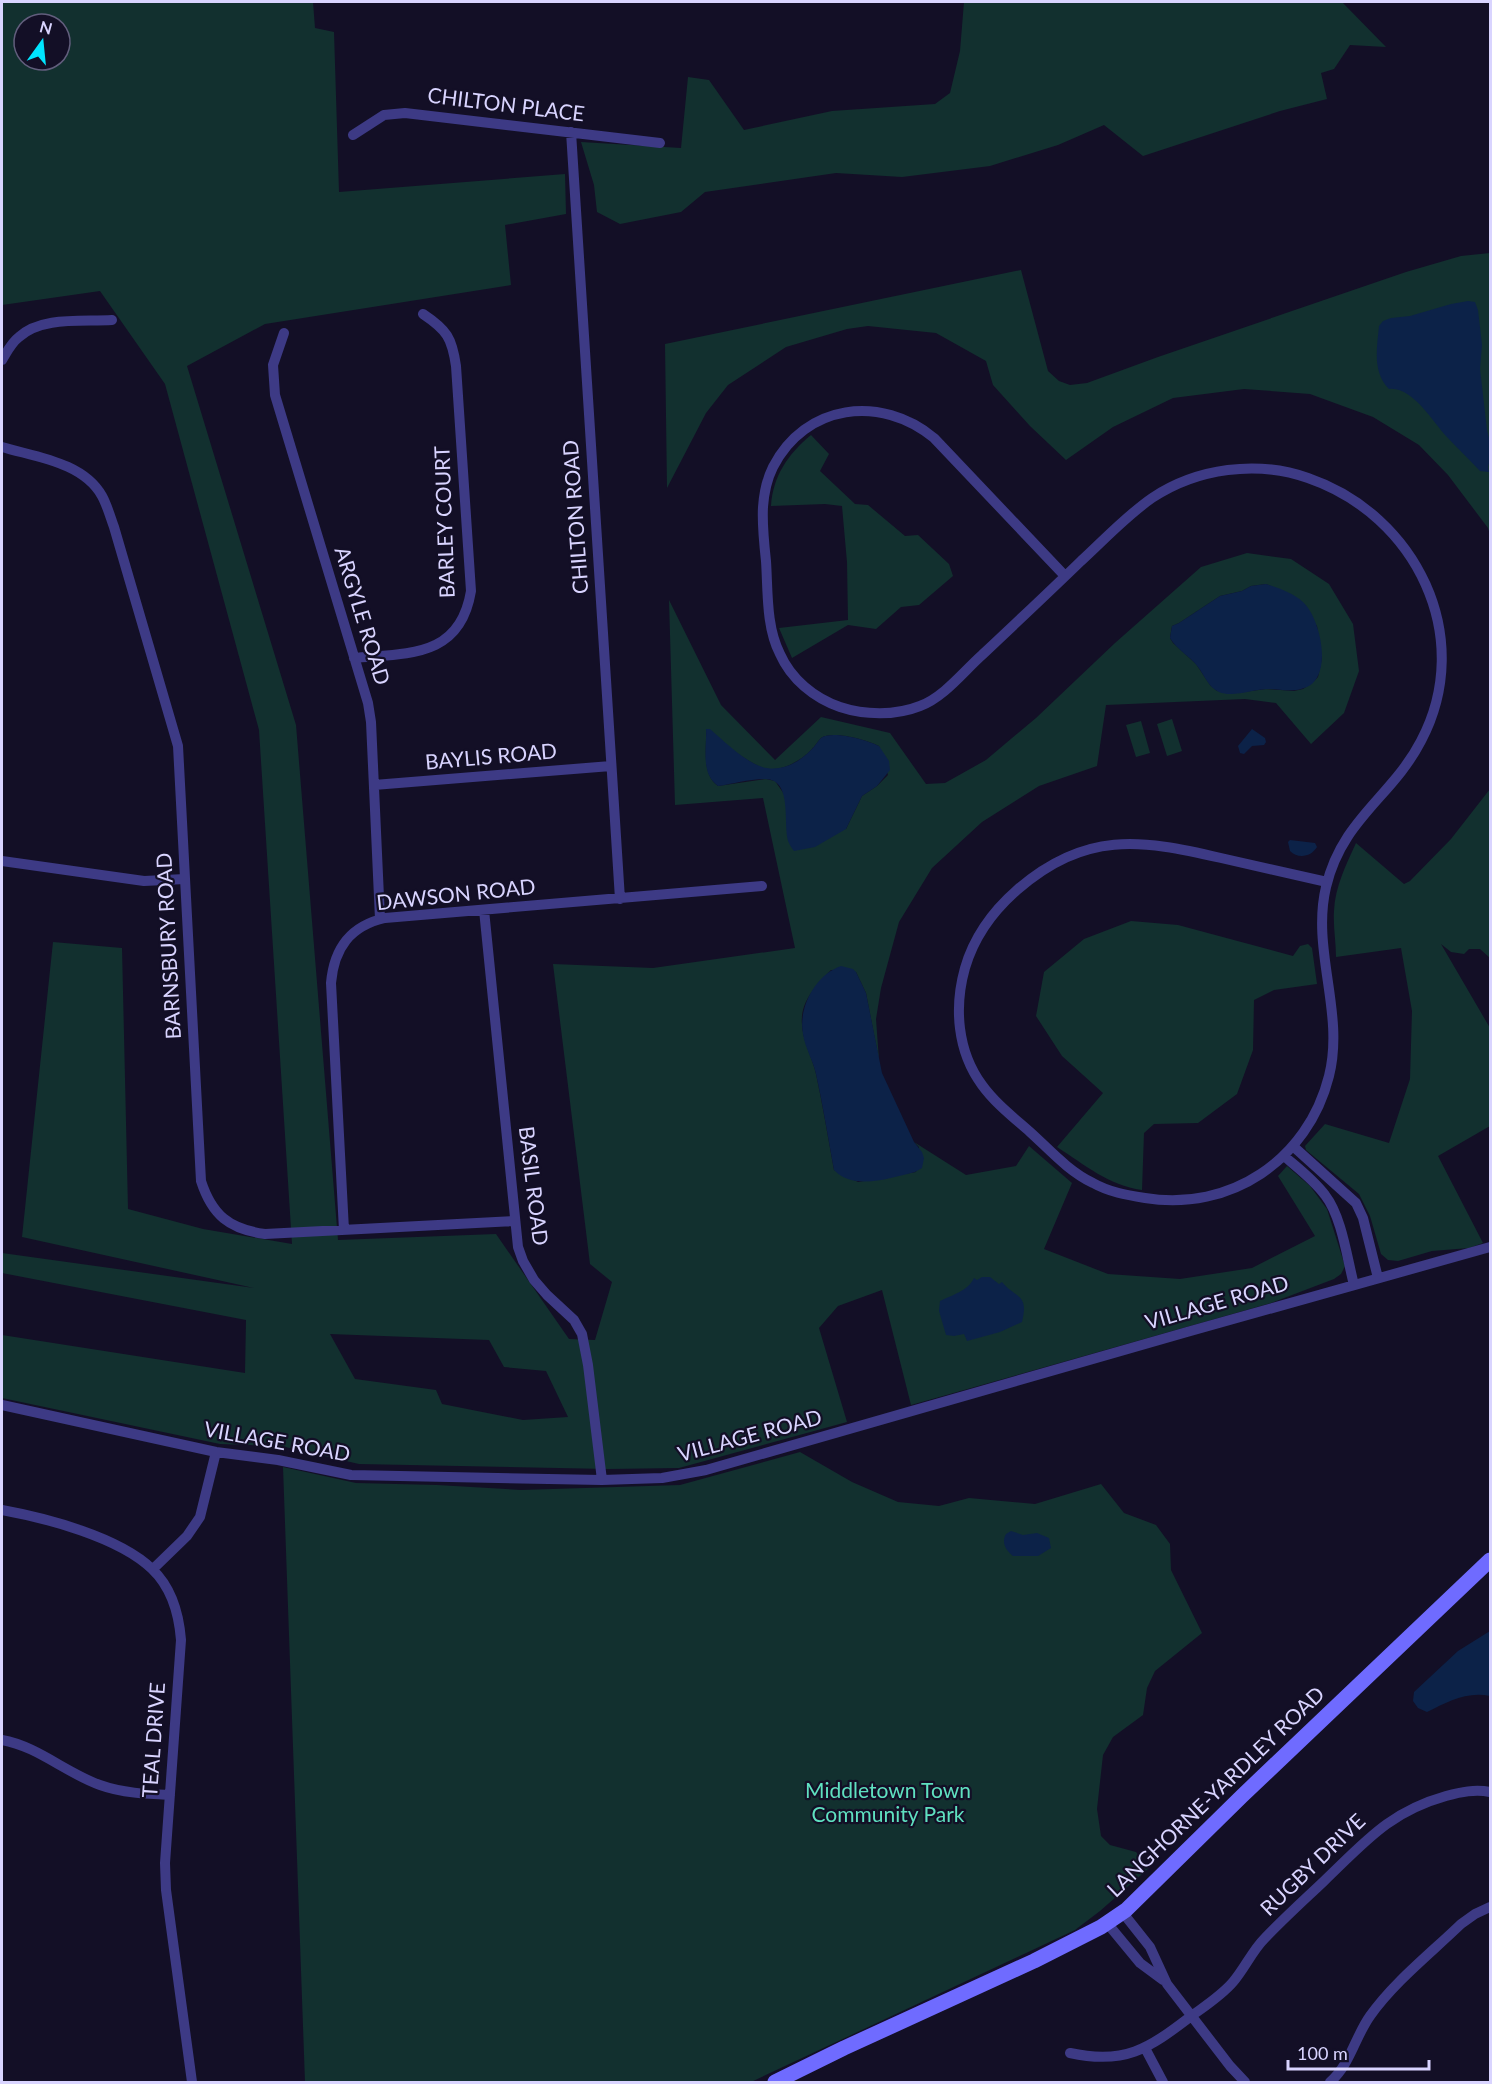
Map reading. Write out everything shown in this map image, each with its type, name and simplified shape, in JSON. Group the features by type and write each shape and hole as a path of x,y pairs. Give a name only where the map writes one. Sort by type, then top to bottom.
{"main road":[{"name":"LANGHORNE-YARDLEY ROAD","path":"778,2082 844,2048 1034,1961 1123,1913 1376,1667 1491,1560"}],"street":[{"name":"CHILTON PLACE","path":"352,135 384,115 405,113 660,143"},
{"name":"CHILTON ROAD","path":"571,132 620,899"},
{"name":"BARLEY COURT","path":"354,658 413,653 438,644 458,628 469,604 471,591 456,366 453,349 446,332 423,314"},
{"path":"2,360 17,338 37,326 48,323 112,320"},
{"name":"ARGYLE ROAD","path":"284,333 273,365 275,395 368,703 371,722 380,919"},
{"path":"1065,576 934,438 907,420 887,413 867,410 847,411 826,418 803,430 785,448 772,469 765,489 762,512 771,627 778,651 792,674 811,692 835,705 863,713 885,713 925,705 942,692 1135,510 1179,483 1208,474 1241,469 1296,474 1328,485 1383,521 1419,568 1428,588 1436,615 1442,654 1438,695 1429,726 1415,753 1358,820 1343,842 1327,882 1321,923 1333,1018 1332,1062 1326,1087 1315,1115 1294,1147 1284,1156 1241,1186 1213,1197 1189,1201 1159,1201 1120,1194 1090,1182 1069,1169 988,1093 973,1072 963,1045 958,1015 960,986 970,952 989,919 1013,893 1041,872 1072,856 1110,844 1144,843 1173,847 1327,882"},
{"name":"BARNSBURY ROAD","path":"2,447 70,468 91,481 101,494 178,746 201,1180 205,1194 219,1214 230,1224 249,1232 265,1234 515,1221"},
{"name":"BAYLIS ROAD","path":"374,785 611,766"},
{"path":"2,861 144,881 186,879"},
{"name":"DAWSON ROAD","path":"344,1230 331,983 337,954 351,935 380,919 762,886"},
{"name":"BASIL ROAD","path":"484,910 518,1247 530,1275 547,1295 562,1306 582,1334 602,1480"},
{"path":"1294,1147 1356,1203 1363,1218 1378,1278"},
{"path":"1284,1156 1314,1182 1330,1202 1354,1285"},
{"name":"VILLAGE ROAD","path":"2,1405 216,1452 278,1460 351,1475 602,1480 662,1478 706,1470 1491,1247"},
{"path":"153,1569 187,1536 200,1517 216,1452"},
{"name":"TEAL DRIVE","path":"2,1510 75,1529 135,1556 153,1569 172,1598 181,1640 165,1863 166,1890 192,2082"},
{"path":"2,1740 20,1745 98,1785 125,1792 170,1796"},
{"name":"RUGBY DRIVE","path":"1070,2053 1092,2058 1105,2058 1134,2053 1145,2048 1232,1984 1264,1939 1384,1825 1399,1814 1429,1800 1473,1790 1491,1792"},
{"path":"1330,2082 1340,2073 1360,2031 1383,1999 1461,1924 1491,1907"},
{"path":"1123,1913 1149,1947 1167,1984 1245,2082"},
{"path":"1107,1923 1118,1933 1140,1963 1167,1984"},
{"path":"1145,2048 1163,2082"}],"green space":[{"path":"2,2 313,2 315,28 334,32 339,192 565,174 566,214 505,225 511,285 265,324 187,366 296,725 338,1240 496,1234 569,1339 595,1340 612,1282 590,1264 553,964 653,968 795,948 763,798 675,805 669,600 721,705 775,760 821,717 890,733 926,784 945,783 986,760 1036,718 1115,643 1201,567 1247,553 1291,559 1329,584 1353,624 1359,671 1344,713 1311,744 1276,703 1245,699 1106,705 1097,766 1039,786 982,822 932,868 899,922 881,988 876,1019 879,1060 866,993 856,972 831,970 821,980 812,991 803,1009 803,1032 816,1074 834,1170 858,1182 916,1172 919,1147 914,1142 966,1175 1016,1166 1029,1146 1072,1183 1044,1249 1108,1274 1180,1279 1252,1268 1315,1236 1278,1176 1287,1166 1310,1186 1327,1209 1345,1266 1341,1274 1334,1279 1271,1303 911,1405 882,1290 838,1306 819,1328 847,1422 679,1468 608,1469 359,1464 281,1446 220,1444 2,1398 2,1335 245,1373 246,1320 2,1273 2,1253 254,1288 22,1237 53,942 122,948 128,1209 203,1229 292,1244 259,730 165,384 100,291 2,305","holes":["1266,584 1289,594 1317,626 1322,658 1318,677 1303,689 1294,691 1266,689 1236,693 1217,691 1210,685 1196,664 1173,643 1170,638 1172,626 1220,596 1242,591 1251,586","706,730 748,760 770,769 796,762 821,738 833,735 850,737 879,746 888,775 862,796 846,829 784,794 775,781 766,779 718,786 709,775 707,767","330,1334 489,1340 504,1367 546,1371 568,1417 523,1420 442,1404 436,1390 355,1379"]},
{"path":"964,2 1342,2 1386,47 1350,45 1334,69 1321,73 1327,99 1280,111 1143,156 1104,125 1058,145 990,166 902,177 836,173 705,192 681,212 620,224 597,212 594,185 581,142 681,148 688,77 709,80 744,130 832,111 935,104 950,93 960,51"},
{"path":"1490,253 1490,535 1488,528 1448,475 1419,445 1373,417 1310,394 1244,389 1173,398 1113,427 1066,460 1030,426 993,385 986,361 936,333 868,326 847,329 786,347 728,385 706,413 667,488 665,344 1021,270 1048,371 1059,381 1070,385 1087,383 1406,272 1461,256"},
{"path":"811,435 829,454 820,471 855,504 868,505 905,536 918,535 949,564 953,576 919,605 901,607 876,629 848,625 792,658 779,628 848,620 847,562 842,506 825,504 771,506 778,475 783,466 795,450"},
{"path":"1172,719 1182,751 1167,756 1157,724"},
{"path":"1141,721 1150,753 1136,757 1126,725"},
{"path":"1490,789 1490,958 1480,949 1469,949 1464,954 1451,952 1441,944 1490,1028 1490,1126 1438,1156 1483,1243 1469,1248 1432,1251 1398,1261 1388,1260 1381,1254 1370,1216 1359,1194 1306,1150 1305,1146 1325,1124 1389,1143 1410,1079 1412,1011 1401,948 1336,957 1334,917 1336,893 1356,843 1404,884 1410,881 1451,839"},
{"path":"1131,921 1178,925 1293,956 1300,946 1308,944 1312,948 1317,984 1274,990 1254,1000 1253,1050 1237,1094 1198,1123 1154,1124 1144,1133 1142,1190 1108,1179 1057,1147 1103,1093 1062,1056 1036,1016 1044,972 1084,939"},
{"name":"Middletown Town Community Park","path":"800,1452 852,1482 898,1502 939,1506 969,1498 1035,1504 1101,1484 1124,1513 1156,1525 1170,1544 1171,1570 1202,1633 1155,1671 1147,1688 1143,1715 1113,1737 1103,1755 1097,1809 1101,1836 1110,1845 1136,1852 1149,1868 1075,1930 751,2082 305,2082 283,1467 356,1483 521,1490 680,1485"}],"water":[{"path":"1468,301 1475,302 1478,310 1482,345 1480,369 1490,442 1489,472 1480,471 1414,399 1406,393 1389,389 1380,375 1377,359 1379,326 1383,321"},
{"path":"1266,584 1295,596 1309,609 1321,641 1321,665 1318,675 1313,683 1297,690 1263,689 1230,694 1219,692 1209,684 1195,663 1170,638 1172,626 1220,596 1242,591 1251,586"},
{"path":"706,729 710,729 752,763 767,768 780,768 792,764 808,753 821,738 841,735 879,746 889,761 890,770 877,786 862,796 846,829 815,847 794,851 787,835 785,805 780,787 774,781 765,779 718,786 712,781 707,767"},
{"path":"1252,729 1265,738 1266,742 1264,745 1252,746 1244,754 1240,753 1238,746"},
{"path":"1290,840 1315,843 1317,847 1308,855 1300,856 1290,851 1288,842"},
{"path":"841,966 856,972 866,993 882,1073 914,1142 924,1158 922,1168 915,1172 884,1180 862,1181 852,1180 834,1170 816,1074 804,1039 802,1024 806,1003 816,985 832,970"},
{"path":"990,1277 999,1284 1002,1282 1020,1297 1024,1306 1022,1322 1000,1332 967,1341 964,1334 946,1335 939,1311 940,1301 964,1289 974,1278 977,1280"},
{"path":"1011,1531 1023,1535 1037,1533 1049,1538 1051,1548 1038,1556 1013,1556 1004,1543 1006,1534"},
{"path":"1490,1631 1490,1696 1465,1696 1427,1712 1418,1708 1413,1701 1414,1692 1458,1651"}]}
